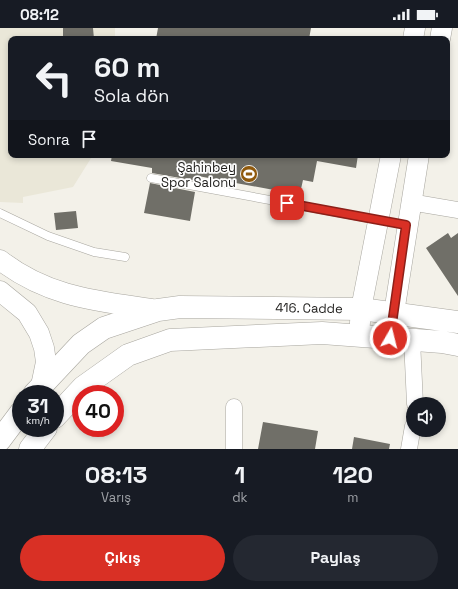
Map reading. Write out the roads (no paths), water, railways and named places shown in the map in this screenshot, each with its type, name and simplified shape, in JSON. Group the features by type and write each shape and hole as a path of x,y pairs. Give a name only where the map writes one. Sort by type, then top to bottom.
{"main road":[{"name":"416. Cadde","path":"43,385 81,344 104,328 158,310 180,307 361,309 393,312 458,322"},
{"path":"64,407 83,387 128,355 170,340 322,333 458,345"},
{"path":"0,440 12,424"},
{"path":"30,449 39,437"}],"street":[{"path":"359,336 361,309 389,158"},
{"path":"390,338 406,225 418,158"},
{"path":"410,202 458,210"},
{"path":"378,220 406,225"},
{"name":"416. Cadde","path":"0,260 23,276 75,298 158,310"},
{"path":"0,291 27,313 38,333 44,348 46,362 39,385"},
{"path":"412,340 415,397"},
{"path":"234,407 234,449"},
{"path":"409,449 411,437"}],"lane":[{"path":"151,178 378,220"},
{"path":"0,213 48,236 94,252 125,257"}],"place":[{"name":"Şahinbey Spor Salonu","path":"249,174"}]}
